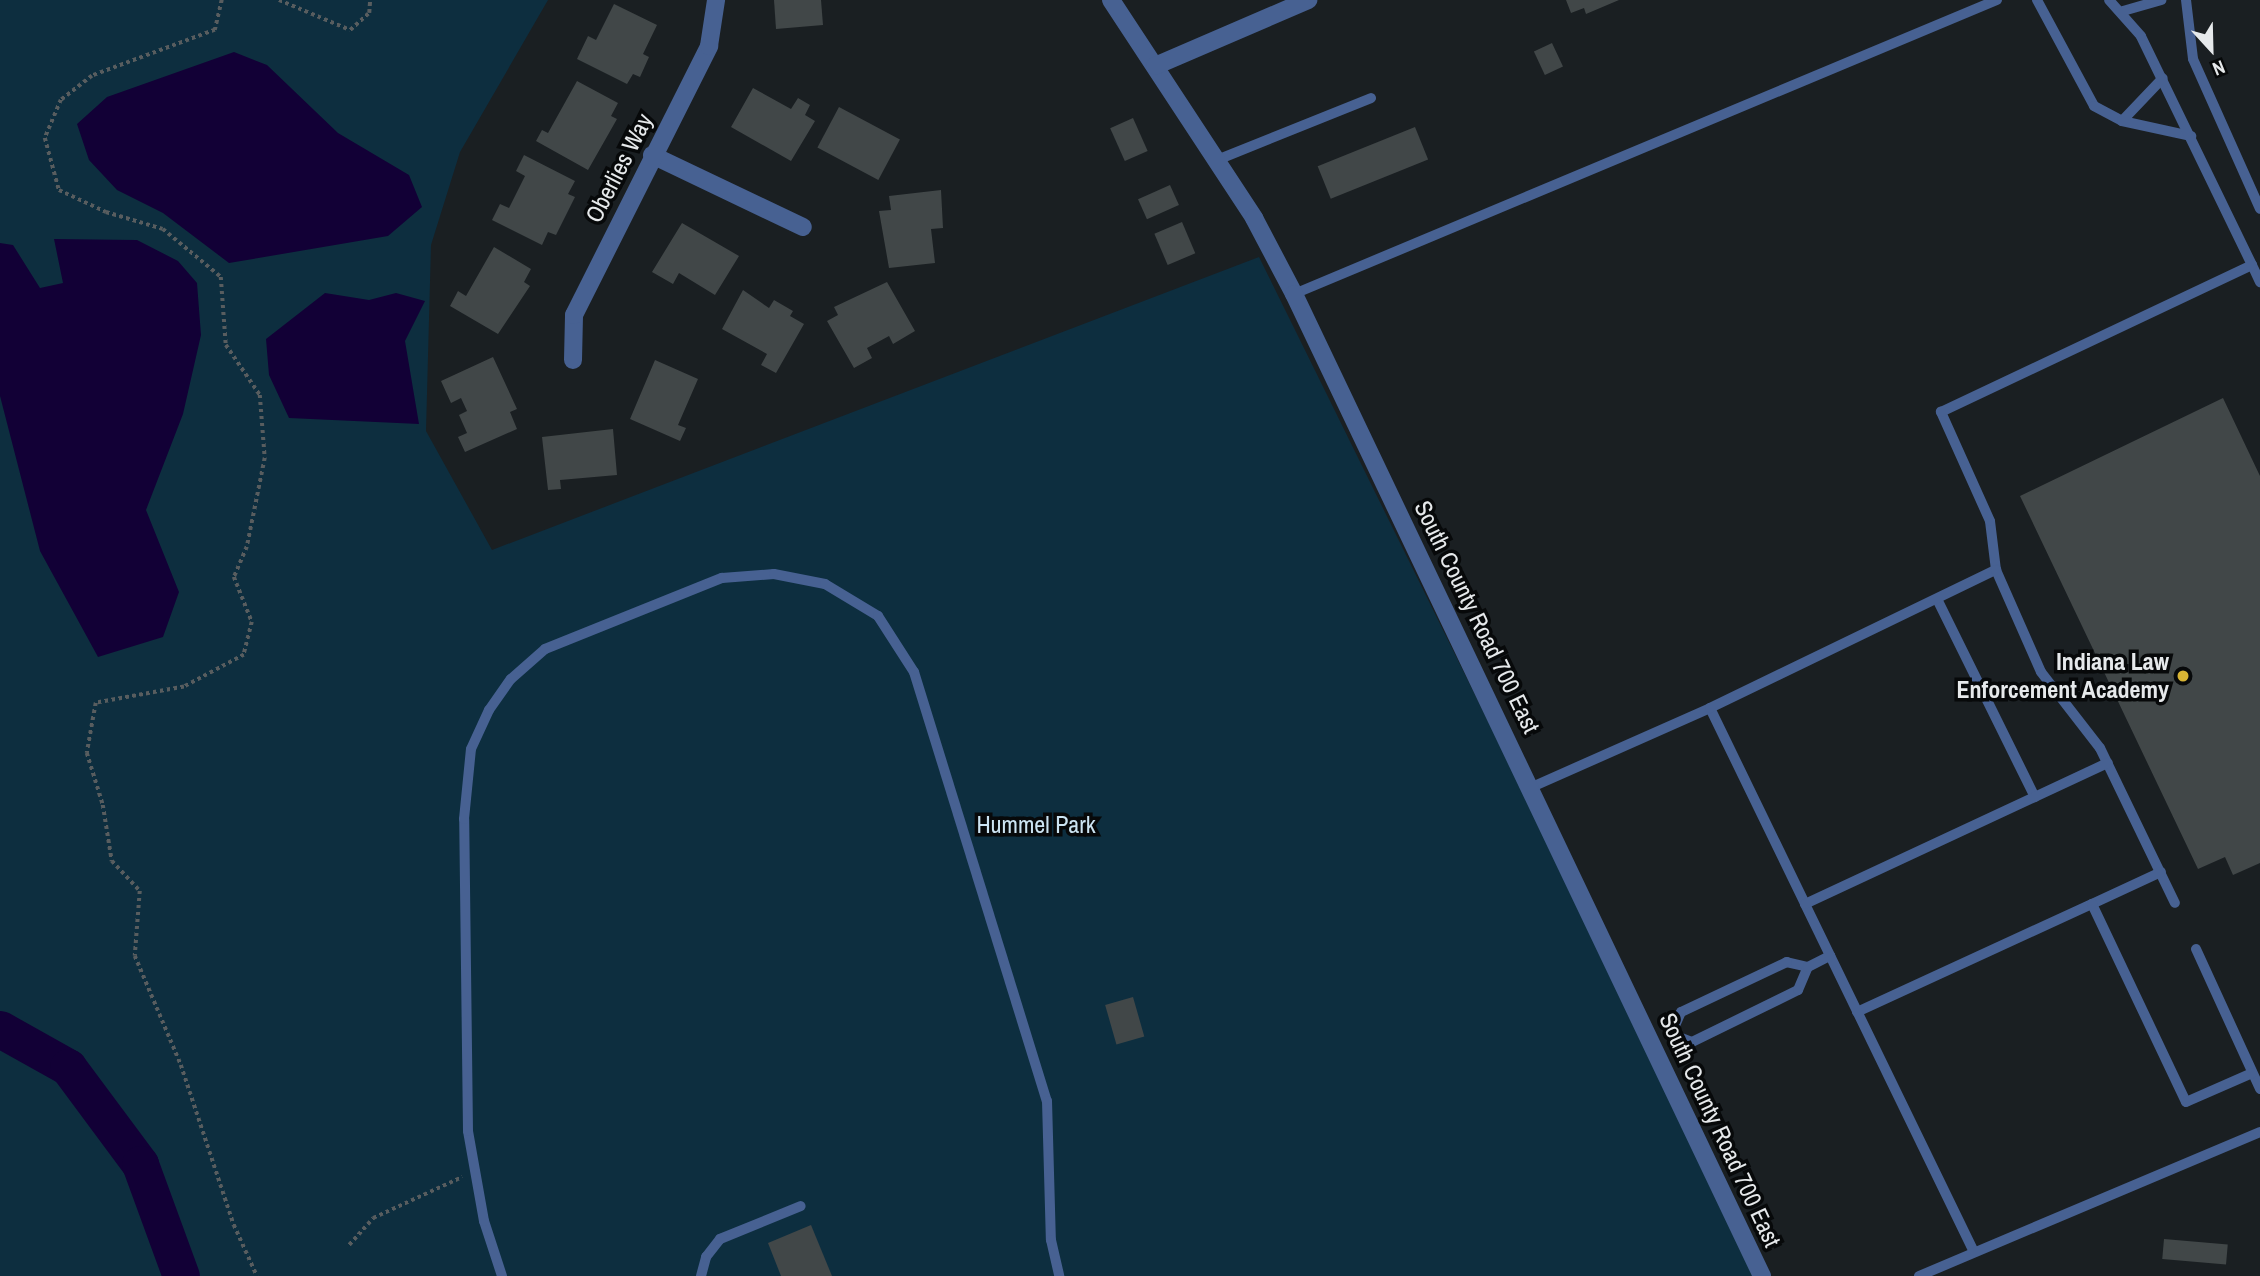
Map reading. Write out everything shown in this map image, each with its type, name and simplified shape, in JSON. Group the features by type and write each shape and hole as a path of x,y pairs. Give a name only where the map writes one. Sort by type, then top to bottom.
{"street":[{"name":"Oberlies Way","path":"573,360 574,315 709,46 716,0"},
{"name":"South County Road 700 East","path":"1111,0 1217,160 1294,294 1532,787 1762,1276"},
{"path":"1155,66 1308,0"},
{"path":"652,155 803,227"}],"lane":[{"path":"1294,294 1997,0"},
{"path":"2037,0 2094,106 2122,121 2191,136"},
{"path":"2109,0 2123,11 2163,78 2260,282"},
{"path":"2123,11 2161,0"},
{"path":"2186,0 2193,59 2260,209"},
{"path":"2122,121 2163,78"},
{"path":"1217,160 1371,98"},
{"path":"2175,903 2108,764 2066,698 2041,672 1996,570 1990,521 1941,412 2252,265"},
{"path":"1532,787 1710,708 1996,570"},
{"path":"502,1276 484,1221 468,1131 464,819 471,749 489,710 511,679 545,649 722,578 774,573 825,584 878,616 914,671 1047,1101 1051,1240 1059,1276"},
{"path":"1937,599 2035,797"},
{"path":"1710,708 1974,1252"},
{"path":"1805,904 2108,764"},
{"path":"1857,1012 2161,872"},
{"path":"2092,904 2186,1102 2252,1073"},
{"path":"2196,948 2260,1089"},
{"path":"1671,1034 1692,1042 1798,990 1808,967 1830,956"},
{"path":"1651,1043 1671,1034 1681,1012 1787,962 1808,967"},
{"path":"1919,1276 2260,1132"},
{"path":"701,1276 706,1257 720,1239 801,1206"}],"path":[{"path":"222,0 215,30 92,76 61,100 45,138 59,190 106,212 163,229 221,277 226,345 260,395 265,458 247,547 234,577 252,622 244,655 184,687 96,703 87,753 103,805 112,861 140,891 135,956 181,1065 234,1225 257,1276"},
{"path":"279,0 350,30 369,13 370,0"},
{"path":"349,1245 373,1218 475,1173"}],"green space":[{"name":"Hummel Park","path":"0,0 548,0 460,152 431,245 426,431 492,550 1259,257 1743,1238 1753,1276 0,1276"}],"shaded area":[{"path":"234,52 267,65 338,133 409,175 422,207 388,236 229,263 163,213 117,190 89,160 77,124 107,97"},
{"path":"54,239 137,240 178,261 197,283 201,335 183,414 146,510 179,592 163,637 98,657 40,551 0,396 0,243 13,245 40,288 63,283"},
{"path":"325,293 369,300 396,293 425,301 405,341 419,424 289,418 269,375 266,339"}],"building":[{"path":"774,0 821,0 823,25 776,29"},
{"path":"1566,0 1619,0 1586,14 1584,8 1571,13"},
{"path":"614,4 657,25 643,54 649,57 640,77 633,74 627,84 577,59 588,36 596,40"},
{"path":"1552,43 1563,67 1545,75 1534,51"},
{"path":"577,81 618,103 611,116 617,119 588,170 536,141 542,130 548,133"},
{"path":"753,88 791,109 798,98 810,105 805,115 815,121 791,161 731,127"},
{"path":"839,107 900,139 878,180 817,148"},
{"path":"1133,118 1148,151 1125,161 1110,128"},
{"path":"1415,127 1428,159 1331,199 1318,166"},
{"path":"524,155 575,181 568,194 575,197 556,235 548,232 542,245 492,220 500,204 509,208 525,176 516,171"},
{"path":"1170,185 1179,205 1147,219 1138,199"},
{"path":"941,190 943,228 931,229 935,263 889,268 879,211 891,210 889,196"},
{"path":"1182,222 1195,253 1168,265 1154,234"},
{"path":"682,223 739,256 715,295 679,273 673,284 652,272"},
{"path":"494,247 531,269 524,282 530,286 498,334 450,306 458,291 466,296"},
{"path":"887,282 915,331 893,344 889,336 867,348 872,358 854,368 827,321 838,315 834,307"},
{"path":"743,290 769,308 774,300 793,311 790,316 804,324 776,373 761,365 767,354 722,329"},
{"path":"493,357 517,409 510,412 517,429 465,452 458,437 467,433 459,415 467,411 461,398 451,403 441,381"},
{"path":"655,360 698,379 678,425 686,428 680,441 630,419"},
{"name":"Indiana Law Enforcement Academy","path":"2223,398 2260,476 2260,863 2233,875 2225,857 2198,869 2020,496"},
{"path":"613,429 617,475 560,480 561,489 548,490 542,437"},
{"path":"1133,997 1144,1036 1116,1044 1105,1005"},
{"path":"811,1225 832,1276 781,1276 768,1243"},
{"path":"2164,1239 2228,1245 2226,1265 2162,1259"}],"waterway":[{"path":"0,1029 68,1067 140,1164 181,1276"}],"place":[{"name":"Indiana Law Enforcement Academy","path":"2183,676"}]}
